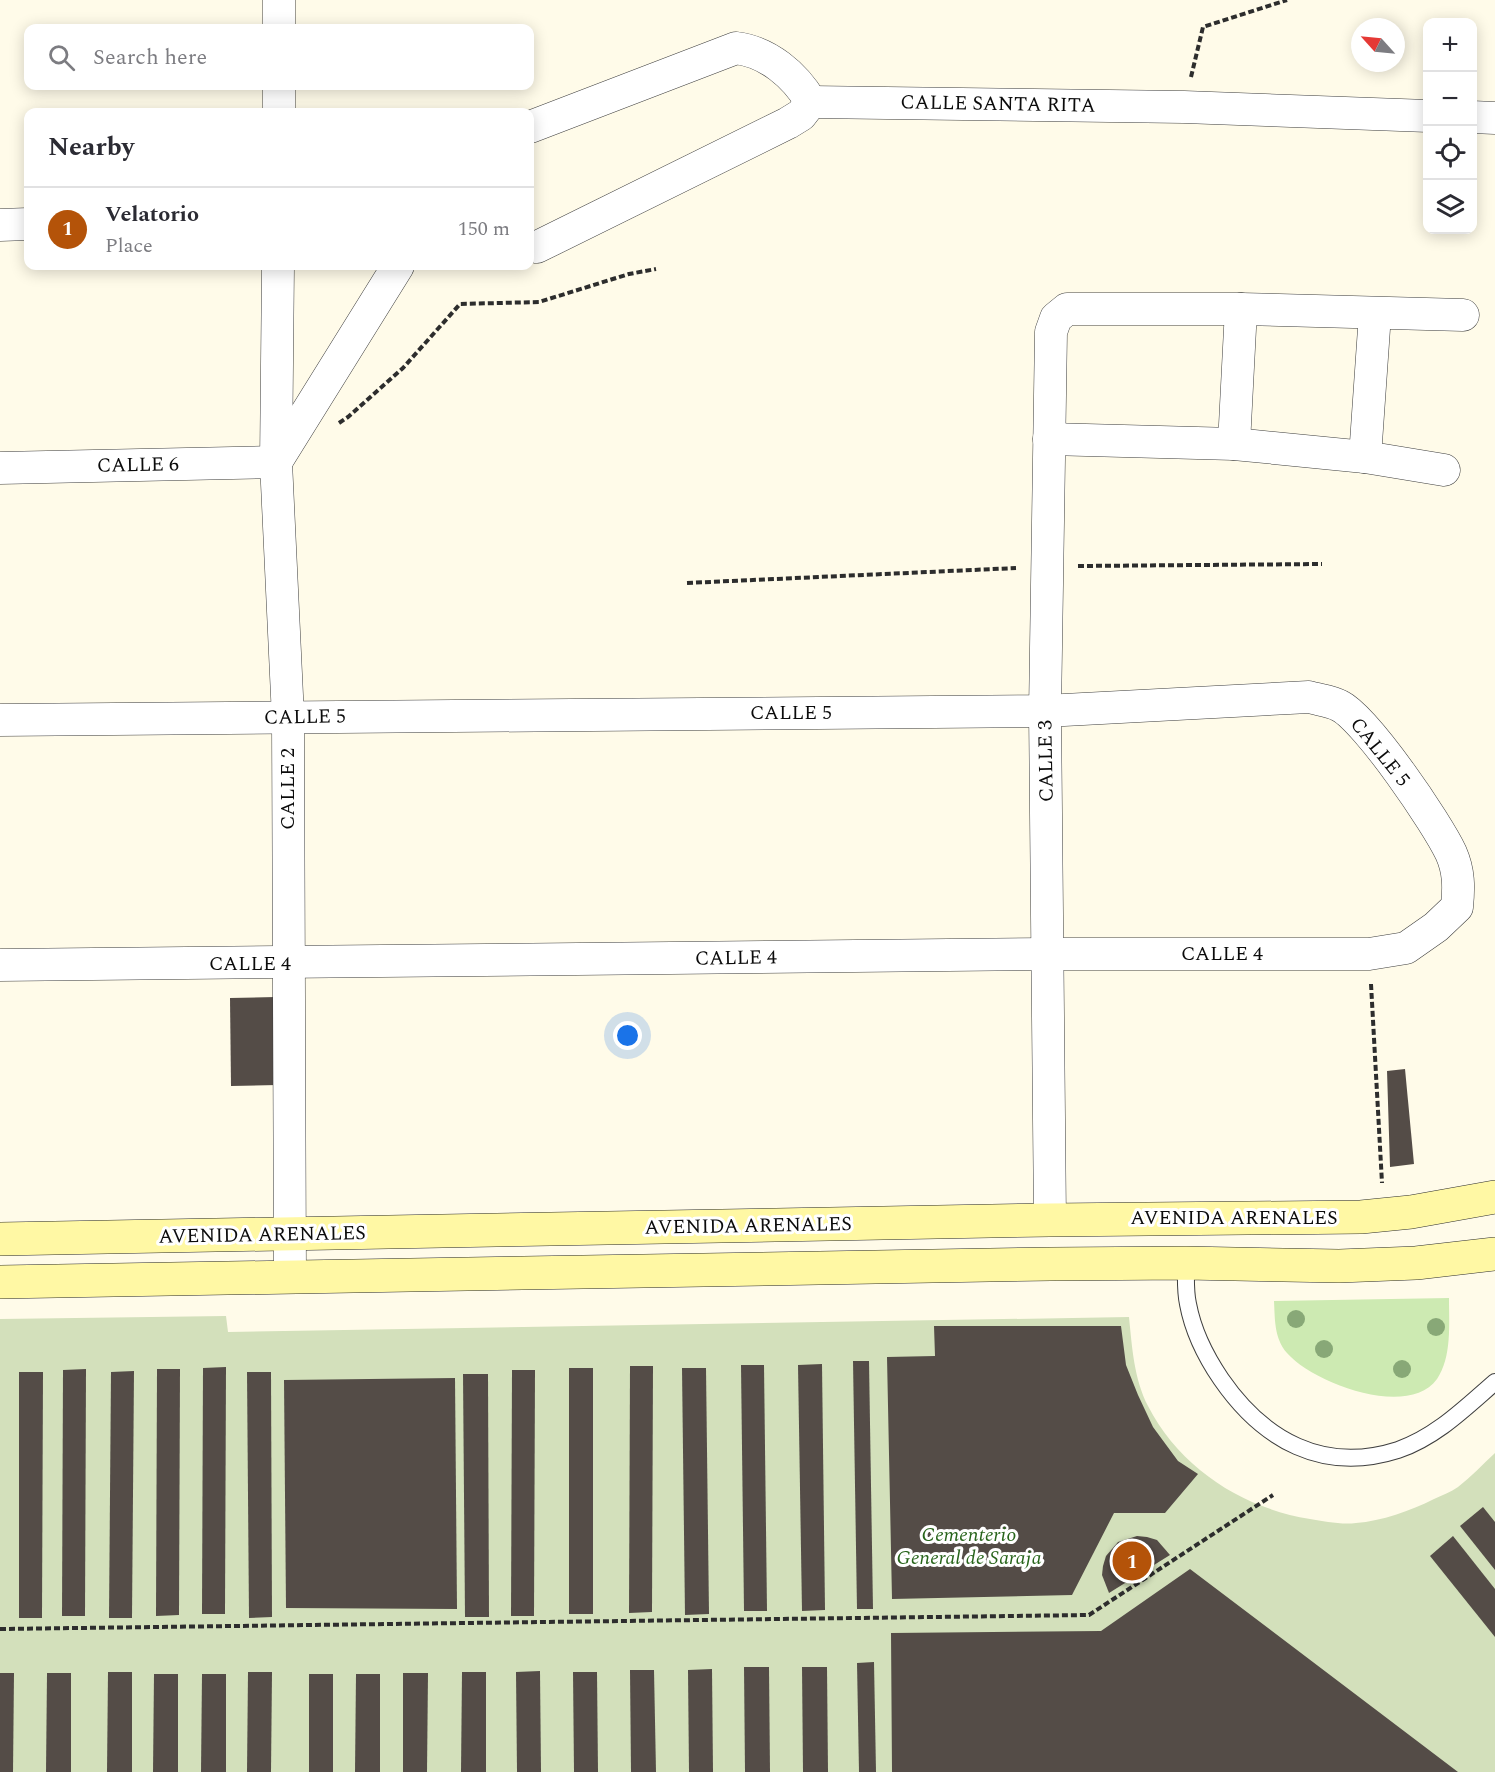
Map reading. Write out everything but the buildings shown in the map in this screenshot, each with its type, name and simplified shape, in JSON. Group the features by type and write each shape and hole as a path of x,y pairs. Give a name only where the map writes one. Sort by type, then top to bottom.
{"street":[{"path":"279,0 279,24"},
{"path":"534,125 736,48 752,50 766,57 802,86 811,102 801,114 788,123 537,247"},
{"path":"279,90 279,108"},
{"name":"CALLE SANTA RITA","path":"811,102 1184,107 1423,116"},
{"path":"1477,117 1495,118"},
{"path":"0,225 24,224"},
{"name":"CALLE 2","path":"278,270 276,462 288,717 290,1277"},
{"path":"276,462 396,270"},
{"name":"CALLE 3","path":"1050,1220 1045,711 1051,332 1056,318 1067,309 1241,309"},
{"path":"1234,444 1241,309 1463,315"},
{"path":"1365,457 1375,314"},
{"path":"1049,439 1234,444 1365,457 1444,470"},
{"name":"CALLE 6","path":"0,468 276,462"},
{"name":"CALLE 5","path":"0,720 1045,711 1309,697 1340,706 1363,724 1418,799 1451,853 1460,881 1457,907"},
{"name":"CALLE 4","path":"0,965 1048,954 1369,954 1406,948 1436,927 1457,907"},
{"name":"AVENIDA ARENALES","path":"0,1239 1050,1220 1361,1217 1411,1212 1495,1197"},
{"path":"0,1282 1186,1263 1339,1266 1416,1263 1495,1254"}],"lane":[{"path":"1186,1263 1188,1303 1198,1336 1212,1366 1241,1407 1258,1424 1279,1438 1301,1448 1325,1455 1349,1457 1374,1456 1398,1450 1421,1441 1442,1427 1495,1382"}],"path":[{"path":"1184,107 1203,27 1287,0"},
{"path":"330,428 348,417 403,368 460,304 540,302 629,274 656,269"},
{"path":"687,583 1046,566 1322,564"},
{"path":"1369,954 1384,1215"},
{"path":"0,1629 1089,1614 1273,1495"}],"green space":[{"path":"1449,1298 1449,1340 1442,1370 1437,1379 1423,1391 1405,1396 1384,1396 1361,1392 1317,1375 1287,1353 1276,1328 1274,1301"},
{"name":"Cementerio General de Saraja","path":"226,1316 228,1332 1129,1317 1134,1363 1143,1396 1161,1428 1195,1466 1237,1495 1260,1505 1285,1514 1333,1522 1366,1522 1386,1518 1458,1487 1495,1453 1495,1772 0,1772 0,1319"}],"place":[{"name":"Velatorio","path":"1132,1561"}]}
